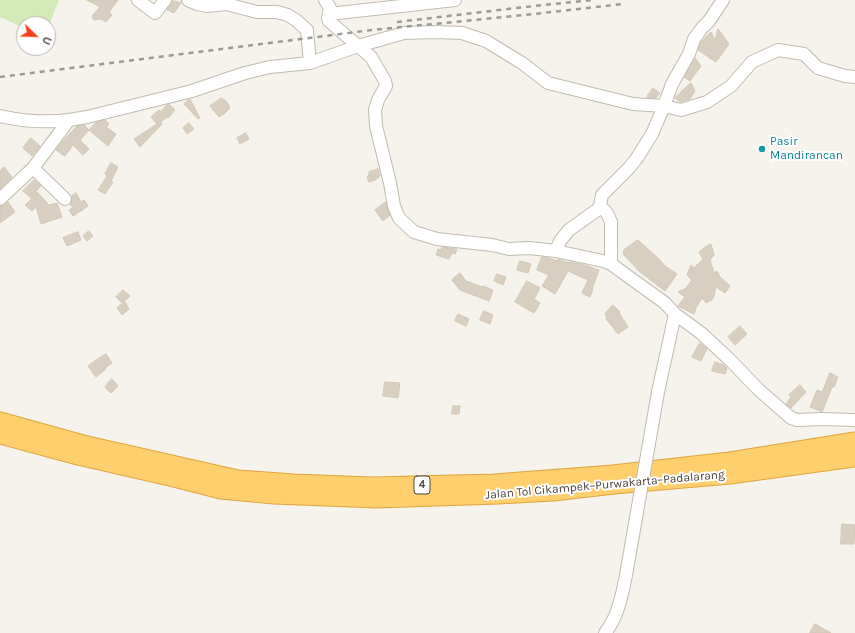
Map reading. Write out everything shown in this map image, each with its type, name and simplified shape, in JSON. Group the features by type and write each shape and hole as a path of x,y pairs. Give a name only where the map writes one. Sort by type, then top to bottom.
{"highway":[{"name":"Jalan Tol Cikampek–Purwakarta–Padalarang","path":"0,421 83,444 238,479 372,486 494,483 613,474 851,450"},
{"name":"Jalan Tol Cikampek–Purwakarta–Padalarang","path":"0,435 78,456 221,490 274,495 377,499 553,492 730,475 851,450"}],"street":[{"path":"138,0 155,13 165,0"},
{"path":"188,0 207,6 226,4 257,12 276,12 288,15 307,30 310,63"},
{"path":"325,0 330,8 329,21 371,57 385,81 386,86 378,100 375,110 376,126 394,206 399,218 414,232 437,239 492,245 509,249 529,248 556,251 611,264 665,303 675,314 701,333 760,391 791,418 797,420 855,420"},
{"path":"329,14 455,0"},
{"path":"556,251 560,241 569,230 597,210 600,206 602,195 629,168 636,158 652,134 672,84 689,54 694,39 724,0"},
{"path":"0,116 25,121 57,121 87,117 192,91 245,73 310,63 358,46 404,34 434,32 462,32 486,41 522,63 548,83 633,104 664,106 681,110 707,102 731,86 752,62 778,50 804,54 818,68 845,76 855,77"},
{"path":"0,199 33,168 69,120"},
{"path":"33,168 65,199"},
{"path":"600,206 607,213 611,222 611,264"},
{"path":"605,633 610,626 620,602 626,575 658,392 675,314"}],"green space":[{"path":"0,0 59,0 53,16 16,16 16,24 0,17"}],"building":[{"path":"87,0 118,0 109,12 112,15 106,22 101,19 94,20 92,17 100,7"},
{"path":"172,1 181,3 174,13 167,10"},
{"path":"718,29 729,44 716,62 698,50 701,42 711,32 715,40"},
{"path":"695,58 701,66 690,81 684,77"},
{"path":"691,83 695,91 690,99 680,102 675,98"},
{"path":"653,88 660,93 656,98 647,97"},
{"path":"222,98 227,102 230,108 219,117 210,106"},
{"path":"190,99 200,118 198,119 184,104"},
{"path":"169,104 175,110 168,118 167,117 161,122 162,124 140,147 134,139 157,124 151,117 159,110 160,112"},
{"path":"105,120 109,124 106,127 116,134 108,146 89,130 96,122"},
{"path":"189,123 194,129 187,134 183,128"},
{"path":"84,125 89,130 80,140 89,149 83,155 73,145 65,156 56,150 77,126"},
{"path":"246,133 249,139 240,144 237,138"},
{"path":"31,138 40,146 32,156 23,148"},
{"path":"111,163 118,167 111,181 113,182 105,194 98,190 107,176 105,174"},
{"path":"4,167 12,177 0,189 0,171"},
{"path":"378,169 380,176 369,182 367,177 369,172"},
{"path":"34,180 41,186 36,191 49,205 57,203 62,217 41,224 36,207 32,211 25,205 32,199 23,191"},
{"path":"76,193 81,202 84,200 88,206 73,216 69,210 73,208 70,204 72,196"},
{"path":"8,202 15,212 0,223 0,206 5,205"},
{"path":"386,202 390,215 383,221 375,210"},
{"path":"89,231 93,236 87,241 83,236"},
{"path":"78,232 81,240 67,246 63,238"},
{"path":"638,240 665,266 677,274 665,291 640,272 623,254 624,250"},
{"path":"711,244 714,255 710,260 714,273 717,271 720,277 730,286 725,293 716,287 712,300 706,303 702,298 694,314 678,306 685,297 678,292 685,289 692,280 687,275 691,265 694,268 703,259 699,252"},
{"path":"442,247 457,249 455,254 452,253 449,259 436,255 438,249 441,250"},
{"path":"542,257 581,264 599,270 590,297 582,293 588,280 568,271 555,294 542,286 549,275 537,270"},
{"path":"520,261 531,264 528,273 517,270"},
{"path":"460,273 466,281 493,290 489,301 460,290 452,280"},
{"path":"497,274 506,277 503,285 494,281"},
{"path":"527,281 540,288 534,299 540,303 534,313 515,302"},
{"path":"123,290 130,296 122,303 116,297"},
{"path":"125,302 129,309 122,315 117,308"},
{"path":"613,305 620,312 619,313 628,327 618,334 606,319 607,317 605,314"},
{"path":"484,311 493,315 490,324 480,320"},
{"path":"458,314 469,319 466,326 455,321"},
{"path":"740,326 747,334 735,345 728,337"},
{"path":"700,343 707,349 701,361 692,357"},
{"path":"106,354 112,363 96,377 88,366"},
{"path":"715,362 724,365 727,368 725,374 712,371"},
{"path":"830,373 838,377 834,387 832,387 822,412 810,407 817,390 822,392"},
{"path":"112,379 118,386 111,393 105,387"},
{"path":"385,382 400,383 398,398 383,396"},
{"path":"800,385 806,392 791,408 786,404 791,397 789,395"},
{"path":"453,406 460,406 459,414 452,414"},
{"path":"842,524 855,525 854,544 841,544"},
{"path":"815,624 831,633 810,633"}],"railway":[{"path":"397,22 593,0"},
{"path":"0,77 372,30 623,4"}],"place":[{"name":"Pasir Mandirancan","path":"762,149"}]}
